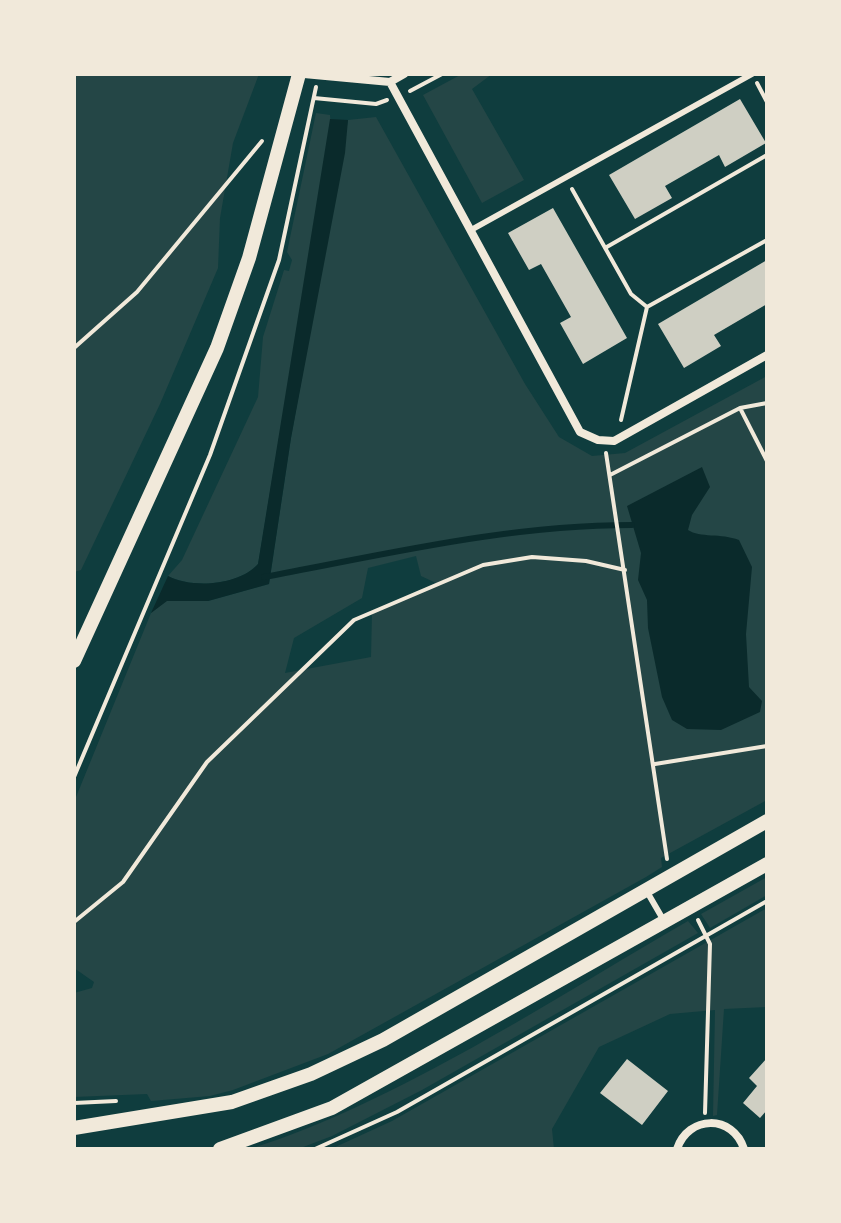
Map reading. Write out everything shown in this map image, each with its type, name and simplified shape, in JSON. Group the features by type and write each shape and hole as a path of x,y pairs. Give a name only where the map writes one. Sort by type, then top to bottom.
{"street":[{"path":"74,661 217,348 249,258 302,74 390,82 404,74"},
{"path":"390,82 580,432 605,441 620,439 767,355"},
{"path":"74,1128 232,1102 311,1074 383,1040 767,821"},
{"path":"220,1149 332,1108 767,864"},
{"path":"677,1149 686,1132 704,1123 718,1123 730,1128 744,1149"}],"lane":[{"path":"471,230 752,74"},
{"path":"646,890 665,922"}],"path":[{"path":"752,74 767,102"},
{"path":"74,777 210,455 279,260 318,76"},
{"path":"74,348 137,292 266,137"},
{"path":"605,248 767,155"},
{"path":"565,177 631,294 647,307"},
{"path":"620,439 622,407 647,307 767,240"},
{"path":"610,475 740,408 767,403"},
{"path":"740,408 767,461"},
{"path":"605,441 667,857 673,875"},
{"path":"74,922 123,882 207,762 354,620 483,565 532,557 586,561 625,570"},
{"path":"655,764 767,746"},
{"path":"315,1149 397,1112 767,901"},
{"path":"690,908 707,935 710,997 704,1123"},
{"path":"74,1103 116,1101"}],"shaded area":[{"path":"74,74 259,74 233,143 220,218 218,268 160,404 81,570 74,572"},
{"path":"462,74 492,74 472,89 524,180 482,203 423,95"},
{"path":"316,113 330,115 331,127 258,564 240,577 216,583 178,580 168,576 182,560 258,397 263,337 284,270 289,271 292,260 287,252"},
{"path":"376,117 525,384 559,437 592,456 625,453 767,376 767,800 661,858 662,867 646,877 328,1054 210,1096 151,1101 147,1094 74,1097 74,993 92,988 94,982 74,968 74,802 151,613 167,600 208,601 269,584 291,438 348,120","holes":["416,556 421,576 436,583 372,613 371,657 285,673 294,638 362,598 368,568"]},
{"path":"330,119 348,120 345,153 291,438 269,584 208,601 167,601 151,613 168,576 190,583 215,583 240,577 258,564"},
{"path":"702,467 710,487 692,515 688,530 739,540 752,567 746,634 749,687 762,701 760,712 721,730 687,729 672,720 662,697 648,628 647,600 638,580 641,553 627,506"},
{"path":"767,877 767,895 710,928 701,914"},
{"path":"767,908 767,1007 724,1009 717,1115 713,1116 715,1010 670,1014 599,1047 552,1129 554,1149 331,1149 392,1121"},
{"path":"688,921 698,933 422,1090 332,1136 298,1149 250,1149 306,1129 418,1077"}],"building":[{"path":"740,99 766,143 725,167 719,155 665,186 672,198 635,219 609,175"},
{"path":"553,208 627,338 583,364 560,323 571,317 541,264 529,270 508,233"},
{"path":"767,260 767,304 714,335 721,346 684,368 658,324"},
{"path":"767,1058 767,1110 760,1118 743,1103 757,1086 749,1078"},
{"path":"627,1059 668,1091 642,1125 600,1093"}],"waterway":[{"path":"264,577 493,535 632,525"}]}
